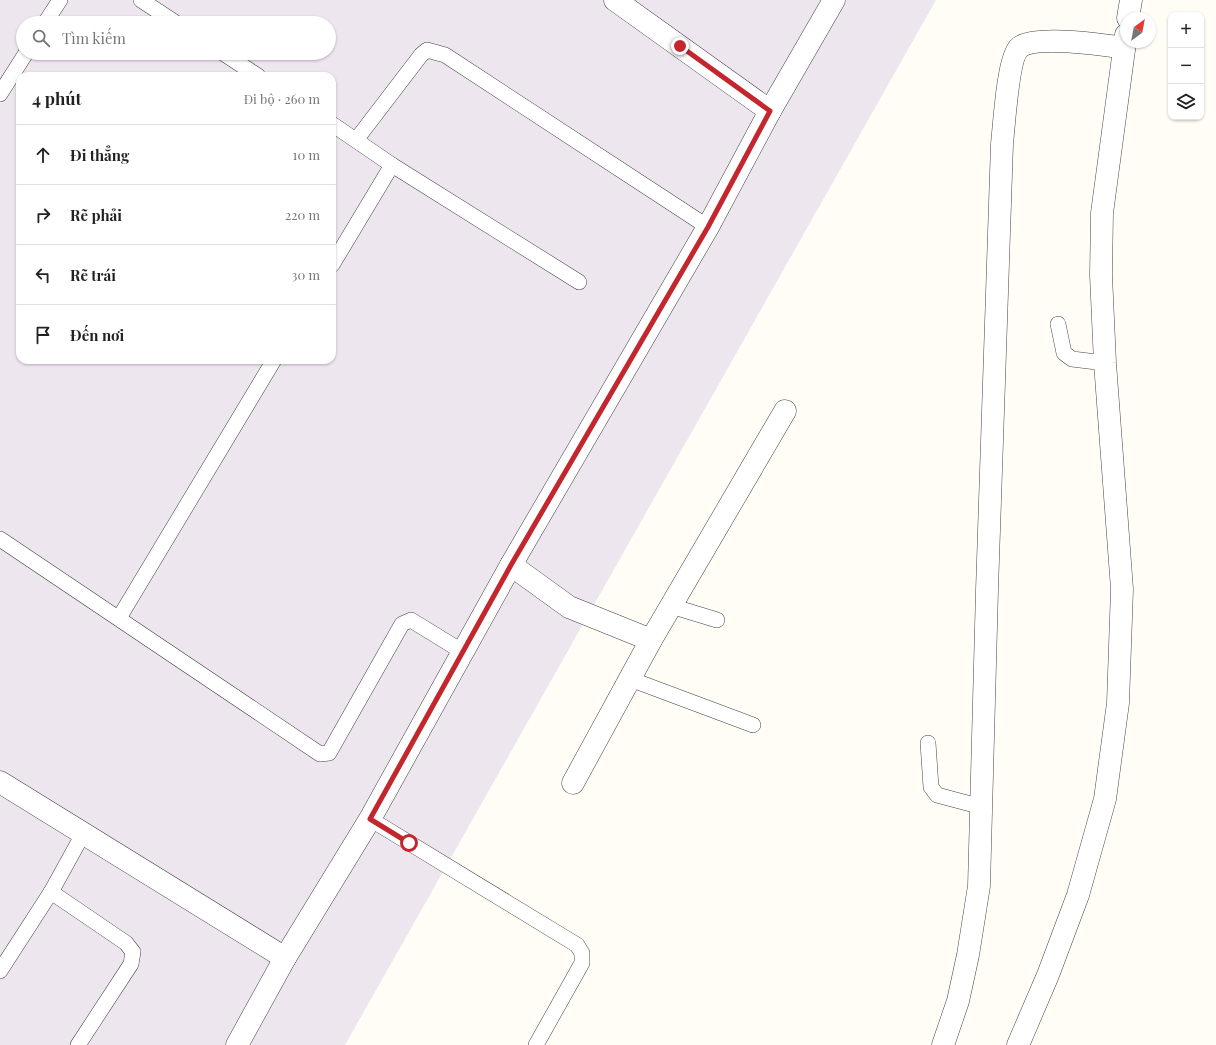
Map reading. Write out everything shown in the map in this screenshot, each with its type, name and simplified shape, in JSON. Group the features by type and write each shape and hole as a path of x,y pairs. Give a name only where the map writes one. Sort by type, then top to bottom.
{"street":[{"path":"615,0 770,111"},
{"path":"237,1045 285,958 370,819 511,565 708,227 770,111 834,0"},
{"path":"1129,12 1131,0"},
{"path":"943,1045 958,1001 968,955 978,894 982,807 987,590 1002,144 1011,71 1015,52 1024,44 1044,42 1120,42"},
{"path":"1018,1045 1048,975 1078,895 1106,792 1118,703 1122,589 1105,363 1101,275 1102,213 1124,48"},
{"path":"574,783 651,640 785,410"},
{"path":"511,565 569,607 651,640"},
{"path":"0,782 285,958"}],"lane":[{"path":"50,16 60,0"},
{"path":"141,0 165,16"},
{"path":"356,140 421,55 427,50 445,55 708,227"},
{"path":"0,94 22,60"},
{"path":"233,60 252,72"},
{"path":"336,127 392,165 579,282"},
{"path":"336,258 392,165"},
{"path":"1058,324 1064,352 1072,359 1105,363"},
{"path":"118,618 272,364"},
{"path":"0,539 320,754 330,752 333,748 402,624 411,620 463,652"},
{"path":"671,606 717,620"},
{"path":"630,679 753,725"},
{"path":"928,743 930,787 937,795 982,807"},
{"path":"370,819 577,945 582,953 582,963 536,1045"},
{"path":"0,970 51,892 83,834"},
{"path":"51,892 126,943 132,952 131,964 78,1045"}],"shaded area":[{"path":"0,0 936,0 345,1045 0,1045"}],"route":[{"path":"409,843 370,819 511,565 708,227 770,111 680,46"}]}
